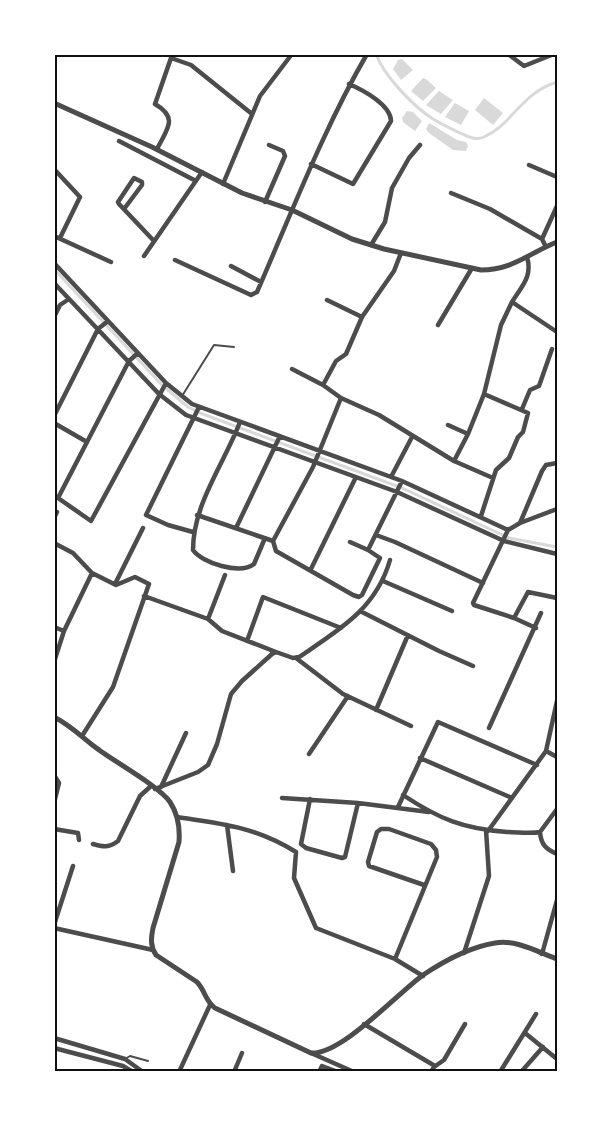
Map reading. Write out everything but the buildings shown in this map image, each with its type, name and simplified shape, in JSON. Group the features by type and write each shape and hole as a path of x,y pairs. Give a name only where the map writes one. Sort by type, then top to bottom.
{"street":[{"path":"224,184 262,92 292,54"},
{"path":"175,260 251,295 257,292 311,164 349,84 367,54"},
{"path":"508,54 524,66 554,54"},
{"path":"157,149 170,123 165,110 155,104 171,58 191,65 252,114"},
{"path":"311,164 353,184 391,121 390,115 371,94 349,84"},
{"path":"54,103 157,149 224,184 265,202 292,210 352,239 371,245 481,270 503,269 557,243"},
{"path":"119,141 195,181"},
{"path":"265,202 285,156 283,151 269,145"},
{"path":"371,245 385,222 392,188 420,145"},
{"path":"529,165 557,177"},
{"path":"54,169 80,197 60,238"},
{"path":"144,256 202,172"},
{"path":"124,209 142,183 137,178 134,178 119,200 119,204 154,241"},
{"path":"451,193 490,209 542,239 546,247"},
{"path":"542,239 557,206"},
{"path":"54,236 111,262"},
{"path":"323,385 336,360 346,354 362,317 394,271 401,253"},
{"path":"453,461 468,434 484,394 501,325 512,302 526,282 529,272 527,257"},
{"path":"54,263 166,383 199,408 391,477 481,516 508,531"},
{"path":"231,266 261,282"},
{"path":"438,325 472,268"},
{"path":"54,283 159,394 181,412 397,491 504,540 557,554"},
{"path":"54,317 60,305 69,299"},
{"path":"327,300 362,317"},
{"path":"512,302 557,332"},
{"path":"54,303 60,305"},
{"path":"54,416 98,329 108,321"},
{"path":"522,409 530,390 539,386 552,349"},
{"path":"138,353 129,362 58,498 92,521 166,383"},
{"path":"292,369 323,385 341,398 380,415 453,461 493,478"},
{"path":"481,516 497,468 509,458 518,437 523,432 528,413 484,394"},
{"path":"341,398 315,461 273,541 276,551 311,569 353,596 359,597 380,558 350,542"},
{"path":"193,532 168,525 146,515 199,408"},
{"path":"54,423 87,442"},
{"path":"240,423 197,515 193,532 193,550 200,557 228,568 245,569 254,564 265,538"},
{"path":"448,425 468,434"},
{"path":"236,528 279,437"},
{"path":"391,477 412,437"},
{"path":"520,523 542,471 546,465 557,463"},
{"path":"311,569 356,477"},
{"path":"368,550 401,482"},
{"path":"536,628 473,603 508,531 520,523 557,509"},
{"path":"54,518 57,512"},
{"path":"197,515 273,541"},
{"path":"115,584 143,528"},
{"path":"376,535 483,582"},
{"path":"54,543 73,553 92,573 115,584 119,585 137,578 149,584 112,687 82,736"},
{"path":"296,658 362,612 383,581 389,563 379,562"},
{"path":"54,662 64,631 92,573"},
{"path":"208,619 225,575"},
{"path":"383,581 452,611"},
{"path":"514,618 528,592 557,598"},
{"path":"144,596 208,619 222,631 296,658 348,696 411,726"},
{"path":"247,641 263,597 341,628"},
{"path":"362,612 473,666"},
{"path":"489,728 542,613"},
{"path":"54,627 64,631"},
{"path":"376,710 408,635"},
{"path":"93,844 104,847 118,842 140,796 198,772 208,765 218,744 231,694 242,681 276,652"},
{"path":"309,754 348,696"},
{"path":"464,953 489,876 487,830 546,751 557,702"},
{"path":"54,717 156,788 170,801 177,817 180,830 179,842 151,941 156,955 203,987 210,1005 354,1072"},
{"path":"398,807 438,722 537,765"},
{"path":"156,788 186,733"},
{"path":"546,751 557,757"},
{"path":"420,758 512,798"},
{"path":"54,803 59,783 56,777"},
{"path":"403,795 429,812 466,827 540,832"},
{"path":"282,798 358,803 429,812"},
{"path":"310,799 302,844 306,848 343,859 358,803"},
{"path":"557,809 540,832 546,848 557,854"},
{"path":"177,817 250,830 276,840 296,852 294,878 318,930 395,959 423,976"},
{"path":"227,825 233,871"},
{"path":"54,829 78,833 79,840"},
{"path":"395,959 437,857 436,850 431,844 389,829 381,829 377,832 368,862 369,866 424,885"},
{"path":"73,866 54,926 153,950"},
{"path":"542,954 557,900"},
{"path":"310,1053 329,1050 423,976 451,958 464,953 496,942 517,944 557,959"},
{"path":"179,1072 210,1005"},
{"path":"500,1072 536,1014"},
{"path":"364,1024 435,1066"},
{"path":"431,1072 444,1060 465,1024"},
{"path":"525,1033 557,1059"},
{"path":"54,1038 125,1059 143,1072"},
{"path":"521,1072 543,1047"},
{"path":"54,1048 123,1066 133,1072"},
{"path":"235,1072 242,1053"},
{"path":"319,1072 321,1066 338,1072"}],"lane":[{"path":"182,396 214,345 234,347"},
{"path":"125,1059 130,1056 148,1062"}],"shaded area":[{"path":"402,59 413,70 401,80 393,69 398,60"},
{"path":"423,78 436,88 423,101 411,91"},
{"path":"439,91 453,100 441,114 426,105"},
{"path":"484,98 503,113 493,125 475,110"},
{"path":"455,103 469,111 461,125 445,117"},
{"path":"407,111 413,112 422,121 415,131 403,122 402,118"},
{"path":"429,123 457,140 466,142 468,146 466,151 453,150 429,133 426,129"}],"waterway":[{"path":"376,54 392,81 425,113 439,123 474,138 481,138 494,132 525,101 545,87 557,82"},
{"path":"54,269 161,384 188,407 402,488 509,538 557,547"}]}
